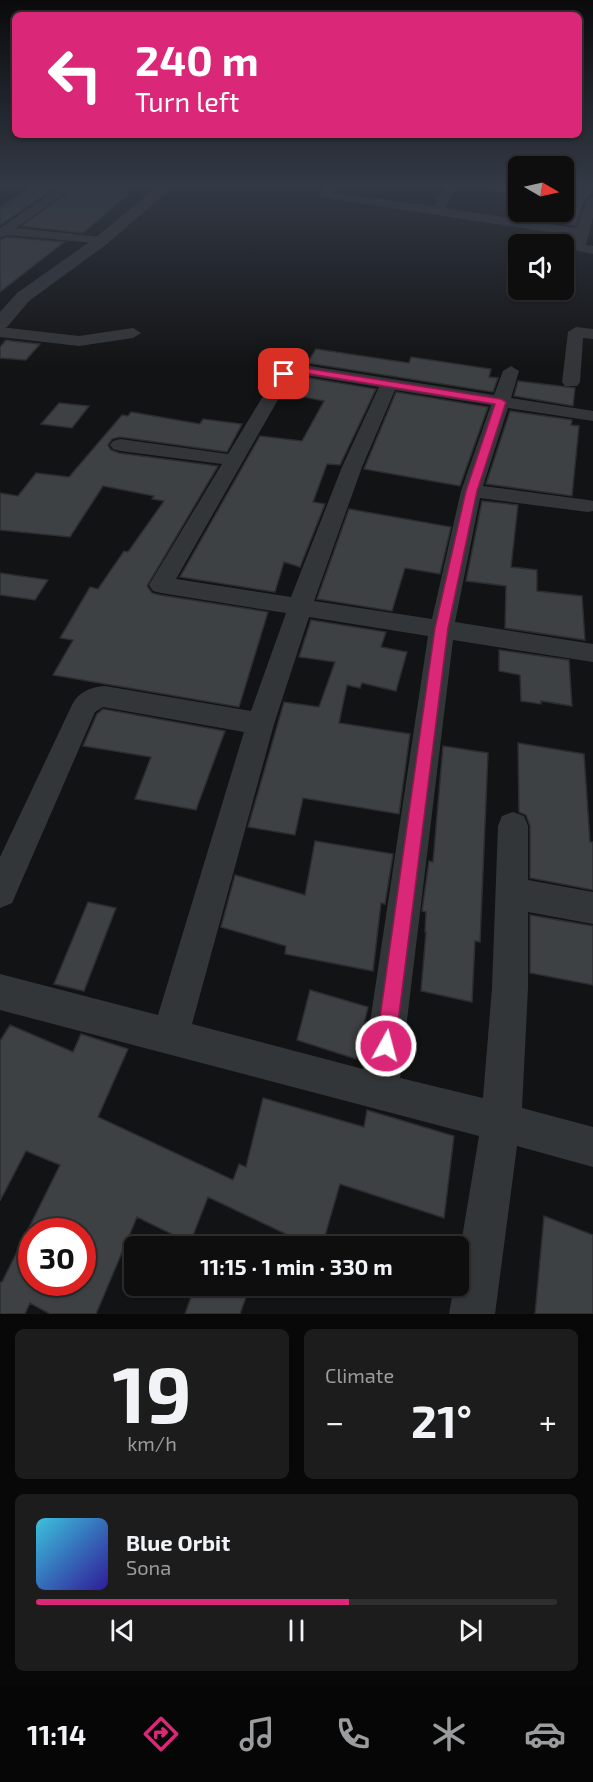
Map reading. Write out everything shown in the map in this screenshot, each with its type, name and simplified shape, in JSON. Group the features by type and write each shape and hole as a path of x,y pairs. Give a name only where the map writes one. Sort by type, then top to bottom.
{"street":[{"path":"0,323 23,297 94,246"},
{"path":"579,246 593,250"},
{"path":"0,332 79,341 133,333"},
{"path":"571,382 576,332 593,334"},
{"path":"593,416 298,369 286,372 161,585 593,653"},
{"path":"379,1092 442,628 471,491 511,371"},
{"path":"170,1037 261,724 299,607 372,419 389,384"},
{"path":"120,445 233,460"},
{"path":"471,491 588,506"},
{"path":"0,891 89,700 105,696 261,724"},
{"path":"472,1314 501,1122 510,988 513,826"},
{"path":"512,893 593,908"},
{"path":"0,992 593,1147"}],"building":[{"path":"0,246 58,246 0,292"},
{"path":"6,340 40,344 26,360 0,358 0,347"},
{"path":"316,349 409,363 411,357 491,369 489,377 498,378 493,392 307,363"},
{"path":"293,377 376,389 340,465 327,464 313,502 325,504 300,567 284,562 275,592 180,577 260,436 302,441 324,401 284,393"},
{"path":"518,381 575,388 573,406 514,396"},
{"path":"396,392 488,407 460,486 364,469"},
{"path":"59,403 89,406 72,428 41,424"},
{"path":"510,411 572,420 571,425 579,426 572,496 486,484"},
{"path":"131,412 200,424 203,419 242,424 227,452 120,437 112,439 108,445 111,450 119,453 218,466 147,586 152,593 160,595 268,612 239,707 53,675 73,640 60,638 90,587 98,589 124,551 128,552 164,501 152,499 154,496 103,486 70,537 0,530 0,493 18,496 36,473 69,477 122,415 128,416"},
{"path":"482,501 518,505 511,567 537,570 537,591 582,596 585,640 505,628 506,586 466,581"},
{"path":"349,509 451,527 440,574 405,568 392,611 317,599"},
{"path":"0,573 48,580 35,600 0,595"},
{"path":"311,620 386,632 381,647 407,652 396,691 362,683 360,688 347,685 339,723 410,734 399,814 303,798 295,835 248,827 284,702 319,707 335,662 299,657"},
{"path":"499,650 569,660 572,706 541,701 541,704 521,701 520,675 499,671"},
{"path":"103,709 225,731 196,810 135,799 151,757 83,746 97,714"},
{"path":"518,743 584,754 590,842 593,842 593,890 530,878 530,826 526,815 519,812"},
{"path":"443,746 488,753 480,942 475,941 472,1002 421,991 426,932 426,912 422,911 429,861 433,862"},
{"path":"315,841 393,854 385,904 381,903 373,971 285,954 286,946 221,927 235,875 305,895"},
{"path":"88,902 116,908 84,991 54,984"},
{"path":"530,915 593,926 593,985 530,973"},
{"path":"310,990 368,1007 356,1059 297,1040"},
{"path":"10,1025 73,1052 81,1034 128,1049 98,1117 233,1180 239,1164 246,1167 263,1098 364,1127 367,1110 454,1136 444,1218 340,1184 325,1236 290,1236 208,1197 193,1236 176,1236 137,1217 129,1236 124,1236 124,1248 96,1314 50,1314 30,1303 25,1314 0,1314 0,1282 18,1250 18,1296 96,1296 96,1218 34,1218 60,1165 26,1151 0,1201 0,1041"},
{"path":"544,1216 593,1235 593,1314 535,1314"},
{"path":"191,1296 246,1296 240,1314 185,1314"}],"route":[{"path":"284,374 298,369 501,402 471,491 442,628 386,1046"}]}
